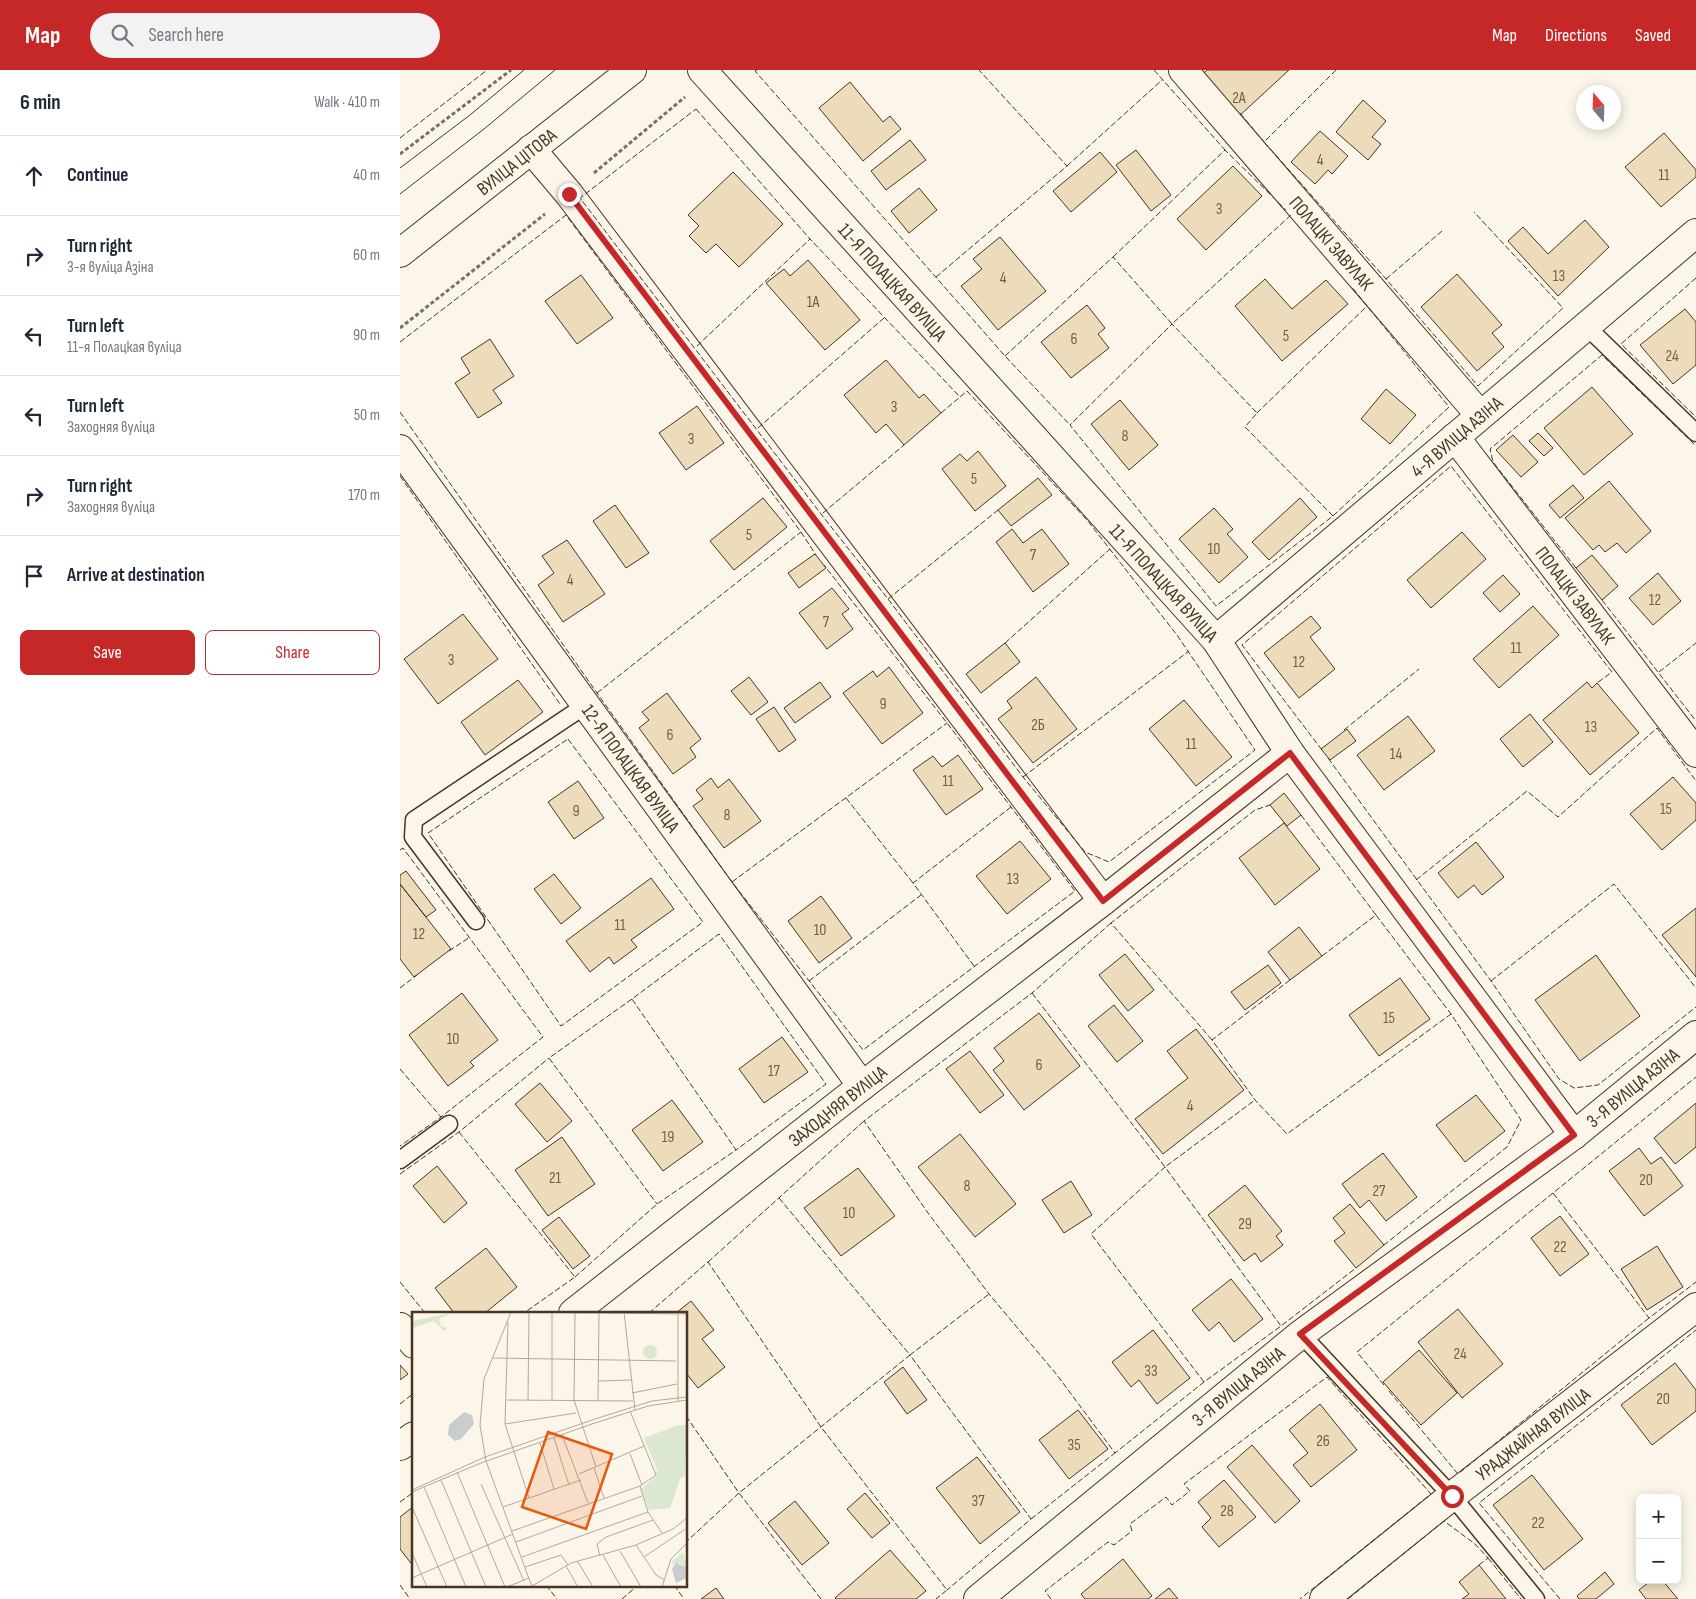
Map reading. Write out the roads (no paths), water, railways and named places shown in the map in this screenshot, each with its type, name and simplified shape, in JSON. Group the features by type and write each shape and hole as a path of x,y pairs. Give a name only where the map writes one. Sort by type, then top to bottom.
{"street":[{"name":"ВУЛІЦА ЦІТОВА","path":"400,253 632,70"},
{"name":"11-Я ПОЛАЦКАЯ ВУЛІЦА","path":"702,70 1216,640 1290,753 1574,1135"},
{"name":"ПОЛАЦКІ ЗАВУЛАК","path":"1183,70 1480,415"},
{"path":"531,149 569,194 1103,901"},
{"name":"4-Я ВУЛІЦА АЗІНА","path":"1216,640 1696,233"},
{"name":"ПОЛАЦКІ ЗАВУЛАК","path":"1455,437 1696,753"},
{"name":"12-Я ПОЛАЦКАЯ ВУЛІЦА","path":"400,449 862,1086"},
{"name":"ЗАХОДНЯЯ ВУЛІЦА","path":"574,1312 862,1086 1103,901 1290,753"},
{"name":"3-Я ВУЛІЦА АЗІНА","path":"978,1599 1300,1334 1574,1135 1696,1036"},
{"name":"УРАДЖАЙНАЯ ВУЛІЦА","path":"1324,1599 1452,1496 1696,1307"},
{"path":"400,1327 412,1342"},
{"path":"400,1446 412,1437"}],"lane":[{"path":"1586,326 1696,433"},
{"path":"476,921 413,837 414,820 586,705"},
{"path":"400,1160 449,1124"},
{"path":"1300,1334 1452,1496 1536,1599"}],"tram line":[{"path":"400,168 470,115 524,70"},
{"path":"400,194 484,129 555,70"}]}
